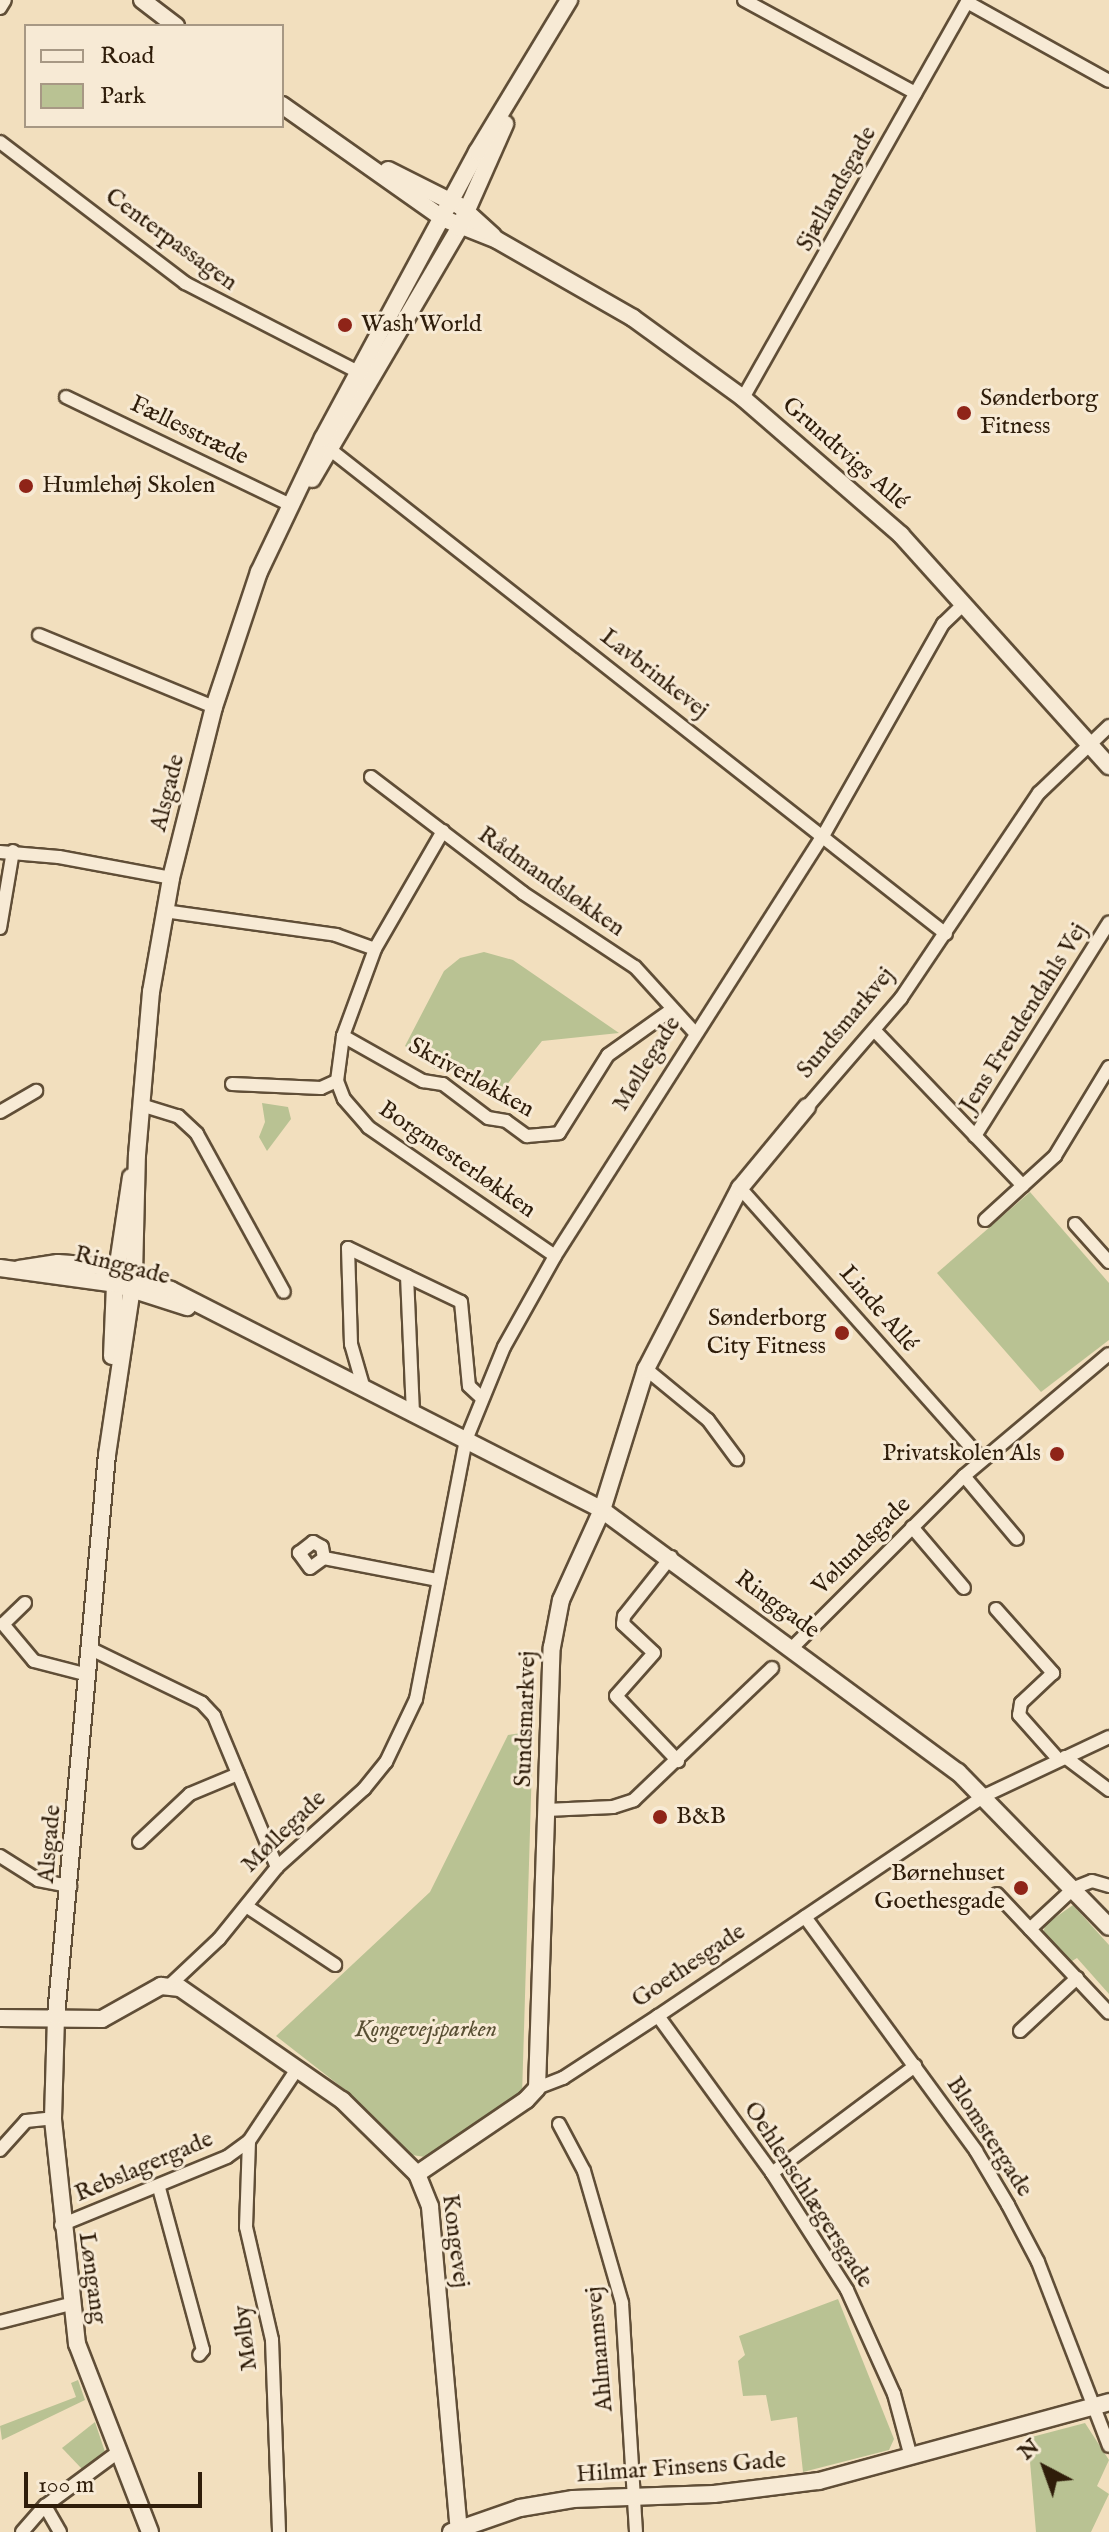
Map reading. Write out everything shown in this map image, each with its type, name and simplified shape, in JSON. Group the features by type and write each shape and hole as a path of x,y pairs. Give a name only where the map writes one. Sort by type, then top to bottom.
{"street":[{"path":"0,8 5,0"},
{"path":"142,0 173,24"},
{"path":"459,206 569,0"},
{"path":"744,0 915,93"},
{"path":"968,1 1109,81"},
{"name":"Sjællandsgade","path":"743,398 968,1"},
{"path":"451,223 503,113 521,85"},
{"name":"Grundtvigs Allé","path":"284,106 451,223 497,240 633,318 743,398 901,535 1109,766"},
{"name":"Centerpassagen","path":"0,142 185,283 364,375"},
{"name":"Grundtvigs Allé","path":"354,155 459,206 497,240"},
{"name":"Alsgade","path":"114,1394 133,1283 137,1155 151,992 171,878 214,707 259,572 364,375 451,223"},
{"name":"Alsgade","path":"292,506 332,451 364,375 412,305 451,223"},
{"name":"Fællesstræde","path":"66,397 292,506"},
{"name":"Lavbrinkevej","path":"332,451 946,934"},
{"name":"Møllegade","path":"0,2018 56,2016 102,2019 170,1985 246,1906 277,1867 364,1789 386,1762 416,1699 466,1440 482,1398 555,1256 823,836 943,624 964,604"},
{"path":"39,635 214,707"},
{"name":"Sundsmarkvej","path":"537,2088 556,1621 602,1510 646,1369 740,1188 875,1031 946,934 1017,822 1088,743 1109,726"},
{"name":"Rådmandsløkken","path":"371,777 523,893 635,967 659,990 670,1011 695,1033"},
{"path":"232,1084 321,1088 337,1081 343,1036 375,949 443,831"},
{"path":"0,928 6,852 171,878"},
{"path":"164,911 336,935 375,949"},
{"name":"Jens Freudendahls Vej","path":"975,1136 1109,922"},
{"name":"Skriverløkken","path":"343,1036 423,1081 443,1084 488,1118 506,1121 527,1136 559,1133 608,1055 670,1011"},
{"name":"Jens Freudendahls Vej","path":"875,1031 1023,1186"},
{"path":"985,1220 1055,1156 1109,1067"},
{"name":"Borgmesterløkken","path":"337,1081 344,1099 368,1127 555,1256"},
{"path":"0,1112 36,1091"},
{"path":"141,1105 178,1116 197,1134 284,1292"},
{"name":"Alsgade","path":"56,2016 114,1394 116,1277 137,1155"},
{"name":"Linde Allé","path":"740,1188 982,1460"},
{"path":"1075,1224 1109,1262"},
{"path":"364,1389 351,1344 348,1248 461,1302 469,1386 482,1398"},
{"name":"Ringgade","path":"0,1268 19,1269 58,1263 133,1283 212,1315 602,1510 793,1647 986,1795 1109,1927"},
{"path":"407,1276 413,1414"},
{"name":"Vølundsgade","path":"793,1647 964,1476 1109,1354"},
{"path":"646,1369 708,1420 737,1459"},
{"path":"964,1476 1017,1539"},
{"path":"912,1527 964,1588"},
{"path":"671,1557 624,1616 623,1624 654,1653 616,1696 678,1761"},
{"path":"324,1558 437,1580"},
{"path":"25,1603 3,1624 34,1661 88,1675"},
{"path":"996,1609 1053,1673 1021,1703 1019,1715 1062,1758 1109,1790"},
{"path":"91,1649 202,1703 220,1725 277,1867"},
{"path":"546,1810 613,1807 634,1800 772,1668"},
{"name":"Goethesgade","path":"417,2174 537,2088 563,2078 986,1795 1109,1737"},
{"path":"139,1842 190,1794 238,1774"},
{"path":"0,1856 38,1880 70,1886"},
{"path":"1030,1929 1074,1888 1092,1881 1109,1886"},
{"path":"997,1894 1109,2013"},
{"path":"246,1906 335,1965"},
{"name":"Blomstergade","path":"805,1917 976,2151 1032,2251 1109,2446"},
{"path":"1020,2031 1077,1978"},
{"name":"Kongevej","path":"170,1985 342,2100 417,2174 430,2207 456,2531"},
{"name":"Løngang","path":"56,2016 53,2118 61,2225 77,2344 150,2532"},
{"name":"Oehlenschlægersgade","path":"658,2016 816,2238 872,2342 911,2457"},
{"path":"772,2173 915,2066"},
{"name":"Rebslagergade","path":"61,2225 159,2188 227,2157 249,2141 297,2069"},
{"path":"0,2150 26,2121 53,2118"},
{"name":"Ahlmannsvej","path":"559,2124 584,2171 622,2303 636,2532"},
{"name":"Mølby","path":"249,2141 246,2227 272,2340 279,2532"},
{"path":"159,2188 203,2350 199,2355"},
{"path":"0,2322 70,2304"},
{"name":"Hilmar Finsens Gade","path":"456,2531 520,2508 632,2496 770,2490 911,2457 1109,2402"},
{"path":"22,2532 45,2506 117,2453"},
{"path":"45,2506 60,2532"}],"green space":[{"path":"484,952 513,960 619,1033 542,1041 496,1098 445,1066 435,1069 405,1046 444,971 460,958"},
{"path":"262,1103 288,1107 291,1119 267,1151 259,1137 265,1122"},
{"path":"1030,1192 1109,1283 1109,1340 1041,1392 937,1273"},
{"name":"Kongevejsparken","path":"533,1731 522,2096 425,2157 412,2155 344,2089 276,2036 430,1892 508,1735"},
{"path":"1073,1905 1109,1945 1109,1994 1077,1958 1067,1964 1042,1935 1046,1924"},
{"path":"838,2299 894,2439 889,2450 803,2472 797,2417 771,2421 766,2395 743,2396 738,2361 745,2355 739,2336"},
{"path":"78,2380 85,2400 2,2440 0,2426 76,2397 71,2383"},
{"path":"95,2422 105,2452 82,2469 62,2448"},
{"path":"1085,2423 1109,2460 1097,2486 1109,2494 1091,2532 1036,2532 1028,2438"}],"place":[{"name":"Wash World","path":"345,325"},
{"name":"Sønderborg Fitness","path":"964,413"},
{"name":"Humlehøj Skolen","path":"26,486"},
{"name":"Sønderborg City Fitness","path":"842,1333"},
{"name":"Privatskolen Als","path":"1057,1454"},
{"name":"B&B","path":"660,1817"},
{"name":"Børnehuset Goethesgade","path":"1021,1888"}]}
